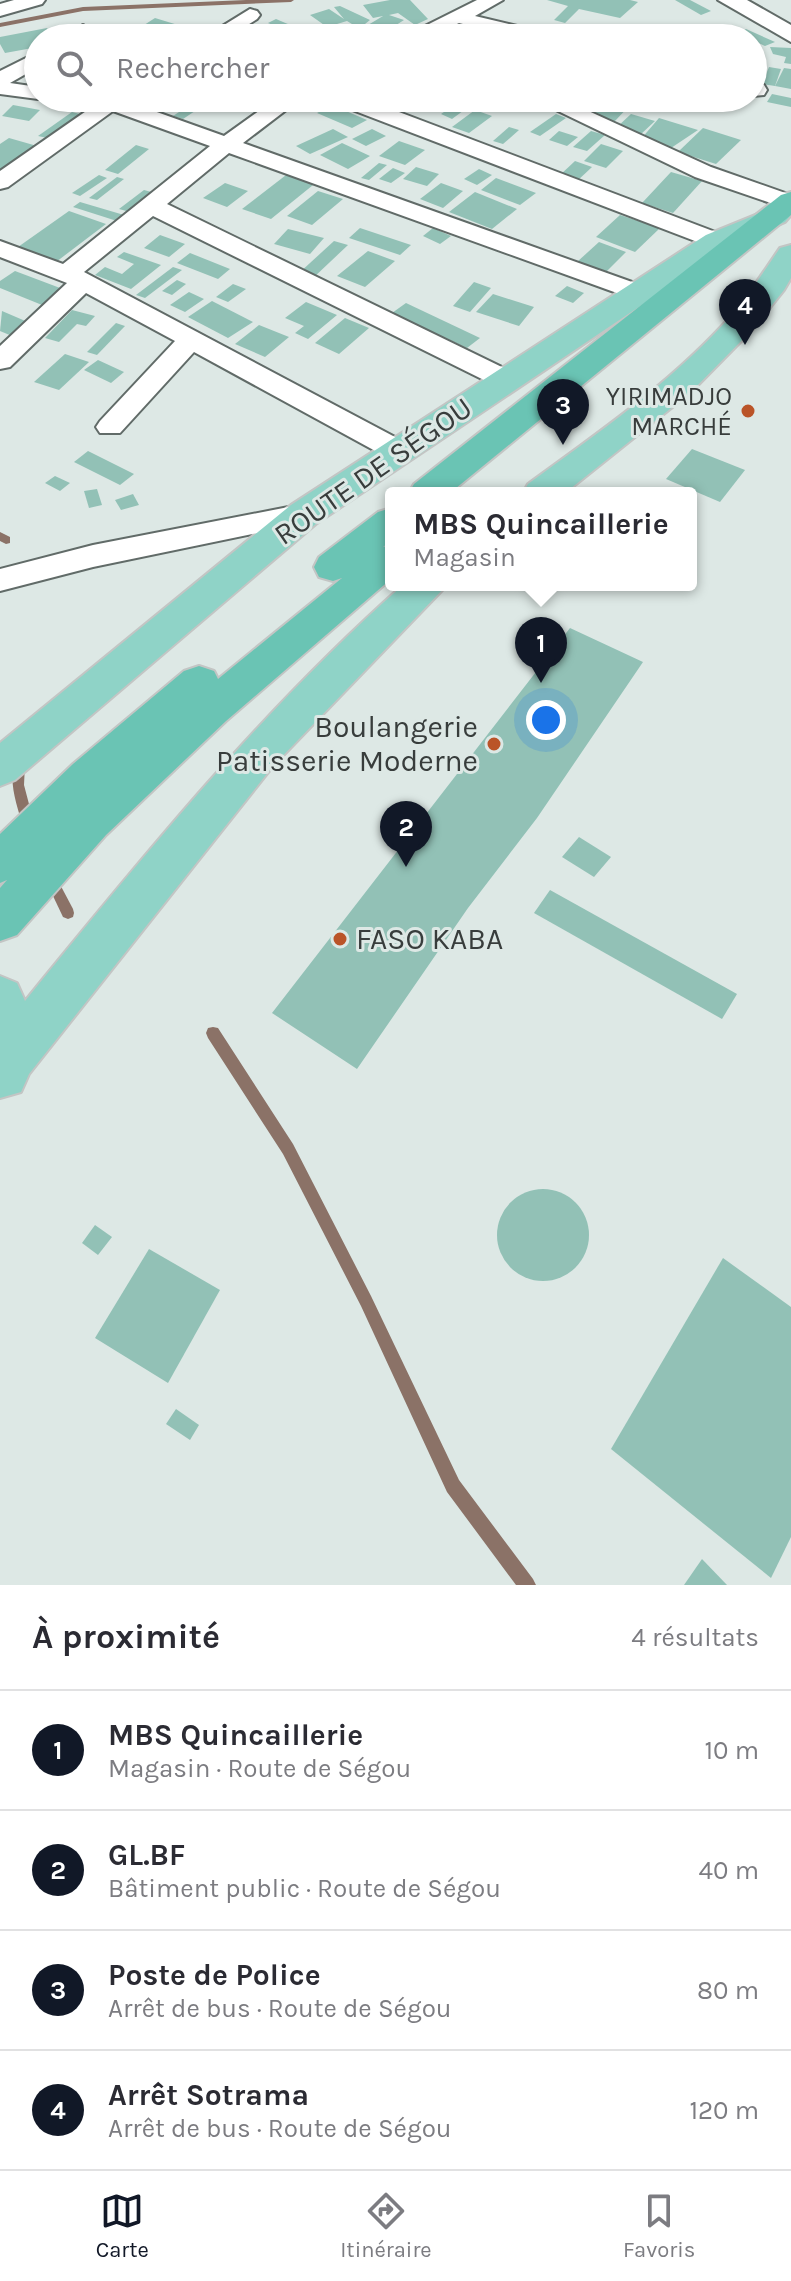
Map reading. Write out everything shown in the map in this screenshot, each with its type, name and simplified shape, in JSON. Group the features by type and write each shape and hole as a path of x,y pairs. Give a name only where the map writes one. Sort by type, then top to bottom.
{"highway":[{"name":"ROUTE DE SÉGOU","path":"435,487 772,229"},
{"path":"477,487 772,229"},
{"name":"ROUTE DE SÉGOU","path":"0,863 88,776 385,526"},
{"path":"0,920 90,822 211,709 385,563"}],"main road":[{"name":"ROUTE DE SÉGOU","path":"0,768 304,514 637,292 772,229"},
{"path":"549,487 685,380 773,286 772,229"},
{"path":"3,1076 208,813 367,637 421,591"},
{"path":"0,999 7,1033 3,1076"}],"street":[{"path":"0,10 35,0"},
{"path":"443,24 493,0"},
{"path":"730,0 791,35"},
{"path":"236,24 250,15"},
{"path":"457,17 486,24"},
{"path":"0,80 24,66"},
{"path":"0,88 24,91"},
{"path":"0,182 97,112"},
{"path":"145,112 637,292"},
{"path":"0,361 75,278 151,206 272,112"},
{"path":"388,112 772,229"},
{"path":"572,112 703,172 772,229"},
{"path":"151,206 506,380"},
{"path":"0,248 75,278 400,452"},
{"path":"110,427 192,338"},
{"path":"0,580 93,556 304,514"}],"building":[{"path":"410,0 428,19 414,24 398,13 389,15 404,20 398,24 370,24 383,16 373,18 363,5"},
{"path":"547,0 638,2 620,18 579,9 565,23 554,20 568,6"},
{"path":"675,0 690,0 711,11 701,15"},
{"path":"340,6 370,20 365,24 347,21 323,24 310,15 329,9 344,19 334,7"},
{"path":"155,18 175,24 146,24"},
{"path":"276,19 288,24 270,24 268,23"},
{"path":"24,32 24,50 5,53 0,37"},
{"path":"770,47 791,48 791,64 784,63 786,57 773,54"},
{"path":"769,67 781,69 775,86 767,85"},
{"path":"784,68 791,69 791,89 775,86"},
{"path":"772,94 791,98 791,107 767,102"},
{"path":"13,105 24,107 24,112 38,112 29,121 2,116"},
{"path":"72,112 84,115 52,139 38,136"},
{"path":"179,112 194,112 183,119 173,116"},
{"path":"348,112 367,120 352,128 317,113"},
{"path":"444,112 462,112 452,119 441,114"},
{"path":"472,112 492,116 469,133 452,127"},
{"path":"595,112 624,112 614,122"},
{"path":"556,114 566,118 540,136 530,132"},
{"path":"631,114 655,121 640,135 616,128"},
{"path":"659,118 698,130 671,148 641,139"},
{"path":"509,127 519,130 503,144 493,141"},
{"path":"703,128 741,140 716,164 678,152"},
{"path":"333,129 348,137 310,154 296,146"},
{"path":"372,129 386,136 366,146 352,139"},
{"path":"559,131 578,137 567,146 549,140"},
{"path":"591,131 605,135 587,151 573,147"},
{"path":"9,138 37,146 0,172 0,144"},
{"path":"399,141 425,150 405,165 379,156"},
{"path":"342,143 370,156 348,169 320,155"},
{"path":"601,144 623,151 606,168 584,161"},
{"path":"136,145 149,149 118,174 105,170"},
{"path":"575,161 592,167 576,182 559,176"},
{"path":"379,163 387,165 369,180 361,178"},
{"path":"416,167 439,174 427,186 403,179"},
{"path":"393,168 405,173 391,183 379,179"},
{"path":"479,169 492,175 477,185 464,179"},
{"path":"290,172 318,181 271,219 242,209"},
{"path":"671,172 702,181 673,213 642,203"},
{"path":"99,175 107,178 80,196 72,193"},
{"path":"117,177 124,179 97,200 89,198"},
{"path":"496,178 536,193 520,205 481,190"},
{"path":"225,183 248,191 227,207 203,198"},
{"path":"441,183 463,191 443,208 420,199"},
{"path":"144,190 155,193 130,212 119,209"},
{"path":"318,191 343,199 312,225 287,216"},
{"path":"475,192 517,209 492,229 449,212"},
{"path":"80,202 124,215 117,221 73,207"},
{"path":"69,211 106,224 56,262 18,247"},
{"path":"620,215 660,228 635,252 596,237"},
{"path":"360,228 411,245 400,255 349,238"},
{"path":"433,228 451,236 440,244 423,236"},
{"path":"288,229 324,238 310,254 274,244"},
{"path":"160,235 185,244 169,257 144,248"},
{"path":"334,241 348,245 312,279 298,274"},
{"path":"599,242 626,252 605,273 577,262"},
{"path":"368,251 395,261 365,287 337,276"},
{"path":"124,252 161,265 131,289 95,275 105,267 122,274 134,264 117,257"},
{"path":"190,253 230,269 218,279 177,263"},
{"path":"173,267 182,270 145,298 136,295"},
{"path":"15,271 68,291 47,307 0,288 0,281"},
{"path":"177,280 186,284 172,295 162,291"},
{"path":"474,282 491,288 470,312 453,306"},
{"path":"233,284 246,289 228,302 216,297"},
{"path":"567,286 584,293 573,303 555,296"},
{"path":"189,292 204,299 185,312 170,305"},
{"path":"493,294 534,307 519,326 476,312"},
{"path":"212,301 253,322 228,338 188,317"},
{"path":"306,302 337,315 308,339 295,333 304,326 285,318"},
{"path":"406,303 480,338 467,348 392,313"},
{"path":"72,310 95,316 86,326 77,324 59,342 45,338"},
{"path":"2,311 30,323 12,336 0,331"},
{"path":"345,318 369,328 339,354 315,343"},
{"path":"116,323 125,326 97,355 87,352"},
{"path":"259,325 289,337 265,357 235,344"},
{"path":"65,354 89,362 59,390 34,382"},
{"path":"98,360 124,372 111,383 84,370"},
{"path":"692,449 745,470 720,502 697,492 697,487 685,487 666,479"},
{"path":"88,451 134,474 120,485 74,462"},
{"path":"55,476 70,483 60,491 45,483"},
{"path":"97,489 102,505 89,508 84,491"},
{"path":"133,494 139,505 121,510 115,500"},
{"path":"570,628 643,662 537,818 468,908 357,1069 272,1013"},
{"path":"579,837 611,857 594,877 562,857"},
{"path":"550,890 737,994 722,1019 534,913"},
{"path":"534,1189 552,1189 569,1196 582,1209 589,1235 582,1261 569,1274 552,1281 534,1281 517,1274 504,1261 497,1244 497,1226 504,1209 517,1196"},
{"path":"95,1225 112,1237 98,1255 82,1243"},
{"path":"149,1249 220,1290 168,1383 95,1338"},
{"path":"723,1258 791,1307 791,1537 771,1578 611,1449"},
{"path":"176,1409 199,1425 190,1440 166,1424"},
{"path":"702,1559 727,1585 684,1585"}],"waterway":[{"path":"0,25 83,9 291,0"},
{"path":"0,536 6,540"},
{"path":"19,764 18,785 29,827"},
{"path":"50,877 68,913"},
{"path":"213,1033 288,1149 366,1301 453,1486 527,1585"}],"place":[{"name":"Arrêt Sotrama","path":"745,345"},
{"name":"YIRIMADJO MARCHÉ","path":"748,411"},
{"name":"Poste de Police","path":"563,445"},
{"name":"MBS Quincaillerie","path":"541,683"},
{"name":"Boulangerie Patisserie Moderne","path":"494,744"},
{"name":"GL.BF","path":"406,867"},
{"name":"FASO KABA","path":"340,939"}]}
